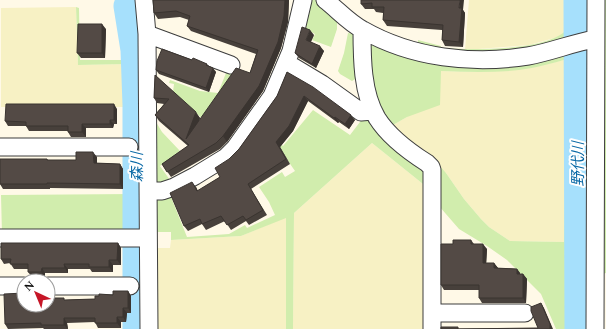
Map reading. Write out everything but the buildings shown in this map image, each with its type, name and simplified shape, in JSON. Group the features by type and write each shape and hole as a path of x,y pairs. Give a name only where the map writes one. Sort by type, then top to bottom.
{"street":[{"path":"144,0 147,34 148,191 141,238 149,329"},
{"path":"148,191 162,191 174,187 208,169 226,157 235,148 272,96 287,63 297,29 303,0"},
{"path":"325,0 362,30 389,43 407,49 443,57 458,59 513,58 544,53 585,42"},
{"path":"595,329 585,42 596,0"},
{"path":"362,30 364,78 373,111 381,124 397,141 427,163 432,170 432,321 525,313"},
{"path":"147,34 231,65"},
{"path":"287,63 322,84 361,112 373,111"},
{"path":"0,147 129,147"},
{"path":"0,238 141,238"},
{"path":"0,286 16,286"},
{"path":"56,286 130,286"}],"shaded area":[{"path":"469,0 565,0 564,32 558,37 529,45 465,50"},
{"path":"76,7 78,65 130,64 130,107 1,107 1,8"},
{"path":"568,59 569,112 566,116 564,242 510,241 489,227 464,199 446,173 402,135 393,125 407,117 441,71 472,72 519,69"},
{"path":"372,143 423,184 423,329 293,329 294,213"},
{"path":"286,217 286,329 156,329 156,248 170,248 171,240 241,236"}],"green space":[{"path":"306,0 320,0 337,20 337,29 331,47 312,40 315,34 304,28"},
{"path":"565,0 575,0 575,37 573,33 566,35 565,42 484,55 418,46 418,40 441,46 441,48 454,49 505,48 540,43 554,38 564,32"},
{"path":"582,0 591,0 589,31 582,37"},
{"path":"603,0 606,0 606,273 602,274"},
{"path":"125,6 132,50 134,139 130,139 130,64 78,65 76,7 79,8 80,60 124,60 125,33 120,7"},
{"path":"348,33 355,34 360,76 352,81 340,74 338,71 344,53"},
{"path":"369,38 393,48 417,55 464,63 512,62 562,52 567,55 568,59 575,58 575,329 556,329 541,294 507,260 459,229 439,206 437,170 435,166 408,148 396,137 386,125 379,113 374,101 368,74 365,44 366,40","holes":["568,59 569,111 566,116 564,242 510,241 489,227 464,199 446,173 432,157 413,145 393,125 407,117 440,105 441,71 509,71 532,68"]},
{"path":"589,46 589,329 582,329 582,48"},
{"path":"228,68 239,74 202,118 177,97 172,100 174,84 169,83 170,80 200,91 218,93"},
{"path":"313,110 350,135 363,118 373,119 425,167 426,329 423,329 423,184 372,143 294,213 293,329 286,329 286,218 241,236 171,240 171,232 155,232 154,195 171,197 187,237 229,234 245,225 247,228 275,215 269,202 259,187 282,172 285,177 295,171 286,158 281,162 257,123 283,146"},
{"path":"156,122 162,132 180,151 160,166 172,183 154,184"},
{"path":"134,194 134,234 2,234 1,195"}],"waterway":[{"name":"野代川","path":"578,0 579,329"},
{"name":"森川","path":"128,6 135,50 137,105 137,329"}]}
